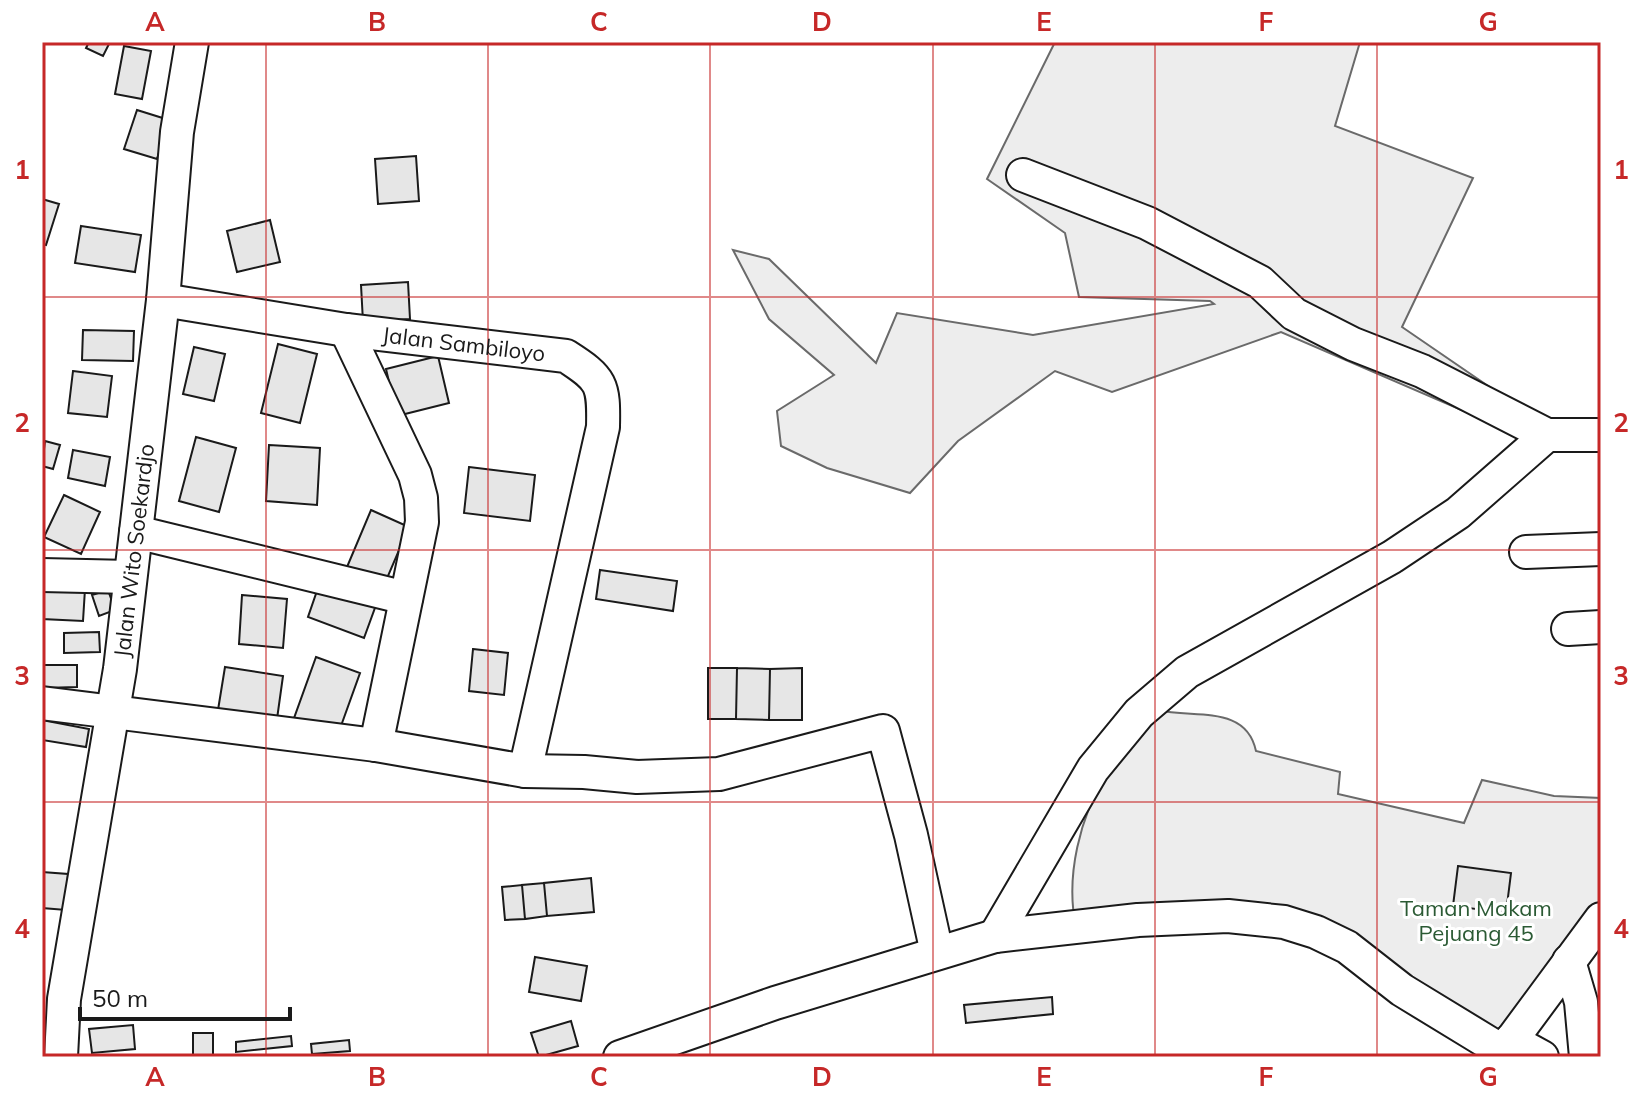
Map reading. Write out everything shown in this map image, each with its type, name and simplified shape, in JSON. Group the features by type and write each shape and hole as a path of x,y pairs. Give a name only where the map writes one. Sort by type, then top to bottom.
{"street":[{"name":"Jalan Wito Soekardjo","path":"61,1057 53,999 113,711 163,300 177,132 192,42"},
{"path":"1023,175 1147,223 1260,282 1294,314 1305,320 1353,344 1422,371 1547,435 1601,435"},
{"name":"Jalan Sambiloyo","path":"163,300 346,330 566,356 593,373 604,396 603,427 525,771"},
{"path":"346,330 415,475 421,498 422,522 376,745"},
{"path":"995,936 1093,769 1139,713 1187,672 1379,565 1458,513 1547,435"},
{"path":"136,532 406,598"},
{"path":"1526,552 1601,549"},
{"path":"42,575 130,577"},
{"path":"1568,629 1601,627"},
{"path":"42,703 376,745 525,771 637,777 719,774 883,731 911,835 937,953"},
{"path":"620,1057 775,1003 995,936 1138,920 1228,916 1284,922 1316,932 1347,947 1402,990 1504,1049 1542,1057"},
{"path":"1504,1049 1601,919"},
{"path":"1569,961 1581,1002 1586,1057"}],"green space":[{"path":"1055,42 1360,42 1335,126 1473,178 1402,327 1526,412 1496,425 1281,332 1112,392 1055,371 958,441 910,493 827,468 781,446 777,411 834,375 769,319 733,250 769,259 876,363 897,313 1033,335 1214,304 1210,301 1079,297 1065,233 987,179"},
{"name":"Taman Makam Pejuang 45","path":"1158,710 1230,720 1242,726 1256,751 1340,772 1338,794 1464,823 1482,780 1554,796 1601,798 1601,919 1502,1051 1284,922 1076,927 1072,888 1074,867 1089,808 1112,764"}],"building":[{"path":"89,42 110,42 103,56 86,48"},
{"path":"124,46 151,51 142,99 115,94"},
{"path":"137,110 169,120 157,159 124,149"},
{"path":"416,156 419,201 378,204 375,159"},
{"path":"42,199 59,204 46,245 42,244"},
{"path":"270,220 280,262 237,272 227,231"},
{"path":"81,226 141,235 135,272 75,263"},
{"path":"408,282 410,319 363,322 361,285"},
{"path":"83,330 134,331 133,361 82,360"},
{"path":"278,344 317,354 300,423 261,413"},
{"path":"194,347 225,354 214,401 183,394"},
{"path":"438,356 449,403 397,416 386,369"},
{"path":"73,371 112,376 107,417 68,413"},
{"path":"196,437 236,448 219,512 179,501"},
{"path":"45,441 60,445 53,469 42,466"},
{"path":"269,445 320,448 317,505 266,501"},
{"path":"73,450 110,457 105,486 68,478"},
{"path":"469,467 535,475 530,521 464,513"},
{"path":"64,495 100,512 81,554 44,537"},
{"path":"371,510 409,527 385,583 347,567"},
{"path":"600,570 677,581 673,611 596,599"},
{"path":"319,585 376,605 364,638 308,617"},
{"path":"44,586 85,589 83,621 42,619"},
{"path":"108,590 115,610 99,616 92,595"},
{"path":"242,595 287,599 283,648 239,644"},
{"path":"99,632 100,652 64,653 64,633"},
{"path":"473,649 508,653 504,695 469,691"},
{"path":"316,657 360,673 337,737 293,721"},
{"path":"42,665 77,665 77,687 42,688"},
{"path":"225,667 283,676 277,719 218,710"},
{"path":"708,668 737,668 736,719 708,719"},
{"path":"737,668 770,669 769,720 736,719"},
{"path":"802,668 802,720 769,720 770,669"},
{"path":"42,720 89,729 86,747 42,740"},
{"path":"1458,866 1511,873 1506,913 1453,906"},
{"path":"42,872 68,874 66,910 42,908"},
{"path":"591,878 594,912 547,916 544,883"},
{"path":"544,883 547,916 525,919 522,885"},
{"path":"522,885 525,919 505,920 502,887"},
{"path":"535,957 587,966 581,1001 529,992"},
{"path":"1052,997 1053,1014 966,1023 964,1005"},
{"path":"571,1021 578,1046 539,1057 531,1033"},
{"path":"133,1025 135,1049 92,1053 89,1029"},
{"path":"193,1033 213,1033 213,1057 193,1057"},
{"path":"291,1036 292,1046 236,1052 236,1042"},
{"path":"349,1040 350,1051 312,1054 311,1044"}]}
